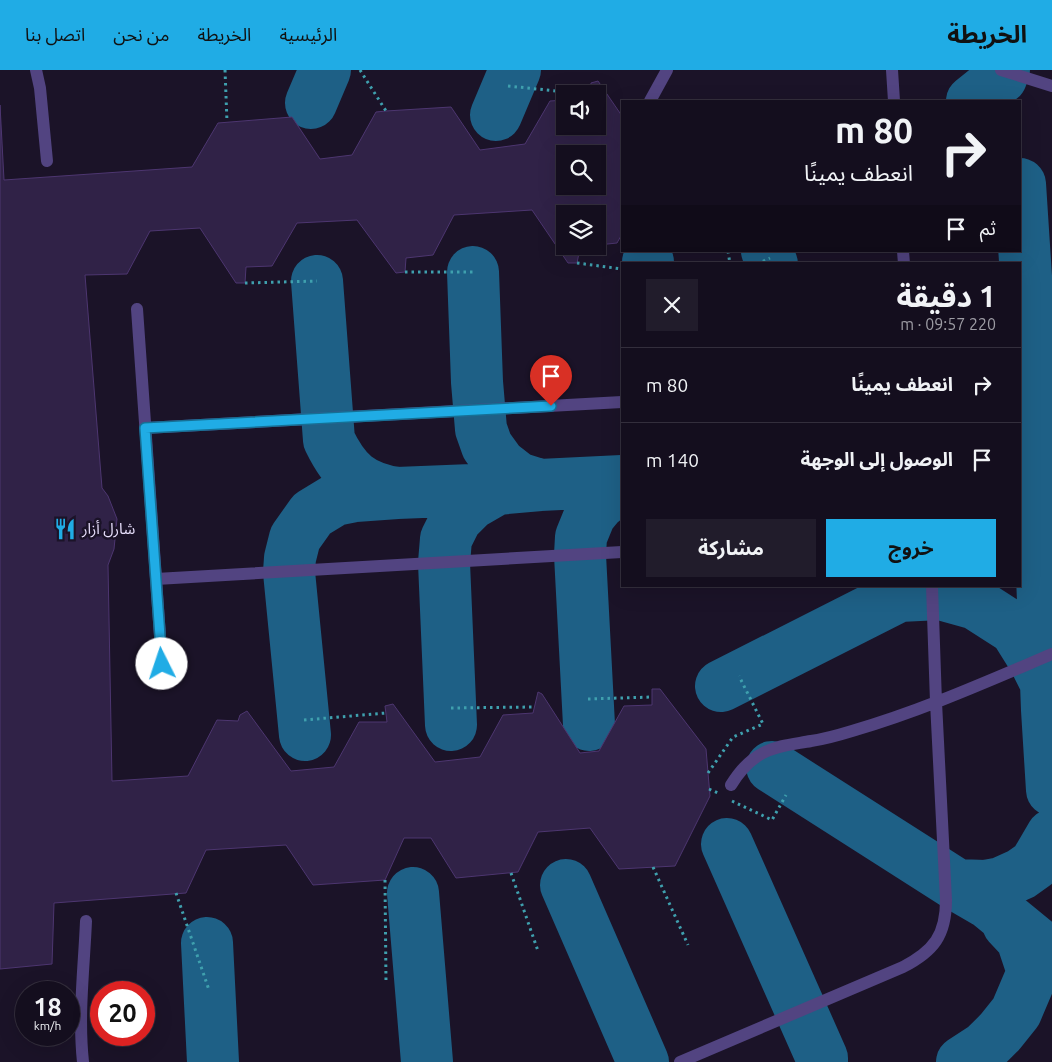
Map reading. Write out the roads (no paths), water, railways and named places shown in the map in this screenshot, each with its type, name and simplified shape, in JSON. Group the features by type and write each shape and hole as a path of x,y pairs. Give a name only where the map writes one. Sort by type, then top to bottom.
{"lane":[{"path":"36,70 40,88 47,161"},
{"path":"651,100 667,70"},
{"path":"892,70 894,100"},
{"path":"1001,70 1052,86"},
{"path":"136,309 162,664"},
{"path":"145,428 621,402"},
{"path":"156,579 621,552"},
{"path":"680,1062 904,967 927,952 936,941 946,914 946,900 932,587"},
{"path":"731,785 739,772 750,762 762,753 776,747 852,731 936,702 1052,654"},
{"path":"83,1062 81,1017 86,921"}],"place":[{"name":"شارل أزار","path":"65,529"}]}
